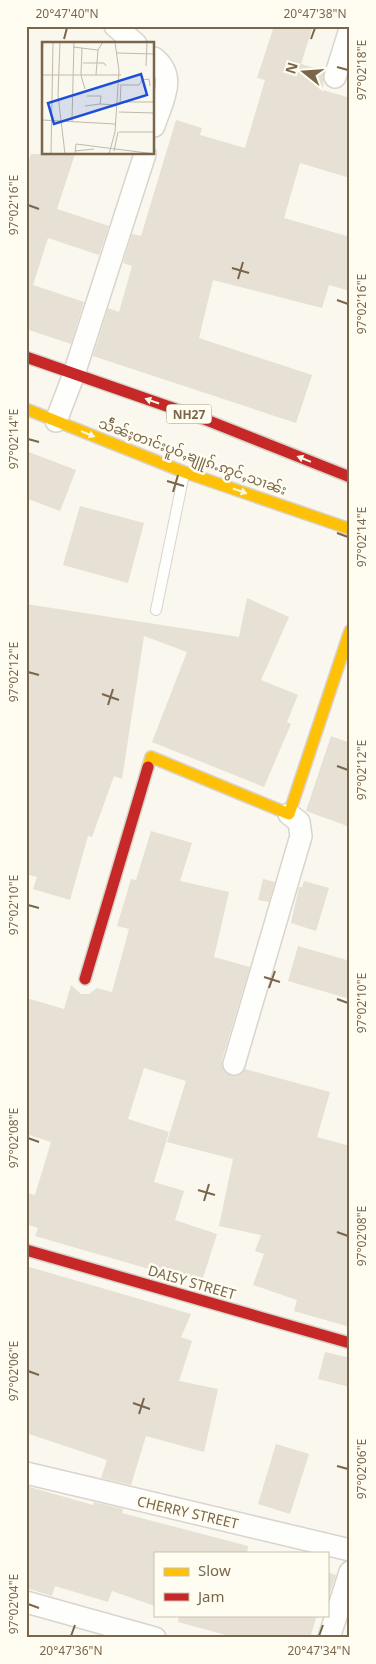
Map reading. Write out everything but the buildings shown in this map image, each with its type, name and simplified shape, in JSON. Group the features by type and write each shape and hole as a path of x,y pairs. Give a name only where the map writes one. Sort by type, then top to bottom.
{"main road":[{"name":"NH27","path":"26,357 348,471"},
{"name":"သဵႅၼ်ႈတၢင်းပူဝ်ႇၶျူၵ်ႉဢွင်ႇသၢၼ်း","path":"26,409 184,472 350,529"},
{"path":"85,979 151,757 289,814 350,631"},
{"name":"DAISY STREET","path":"26,1250 350,1343"}],"street":[{"path":"115,26 134,42"},
{"path":"335,76 350,29"},
{"path":"155,59 164,66 168,81 155,123"},
{"path":"56,421 74,374 145,155"},
{"path":"234,1064 301,836 299,822 289,814"},
{"name":"CHERRY STREET","path":"26,1473 350,1550"},
{"path":"329,1638 350,1572"},
{"path":"26,1602 156,1638"}],"lane":[{"path":"156,610 184,472"}],"traffic: slow":[{"path":"26,409 184,472 350,529"},
{"path":"148,767 151,757 289,814 350,631"}],"traffic: jam":[{"path":"26,357 204,419 350,477"},
{"path":"85,979 148,767"},
{"path":"26,1250 350,1343"}]}
